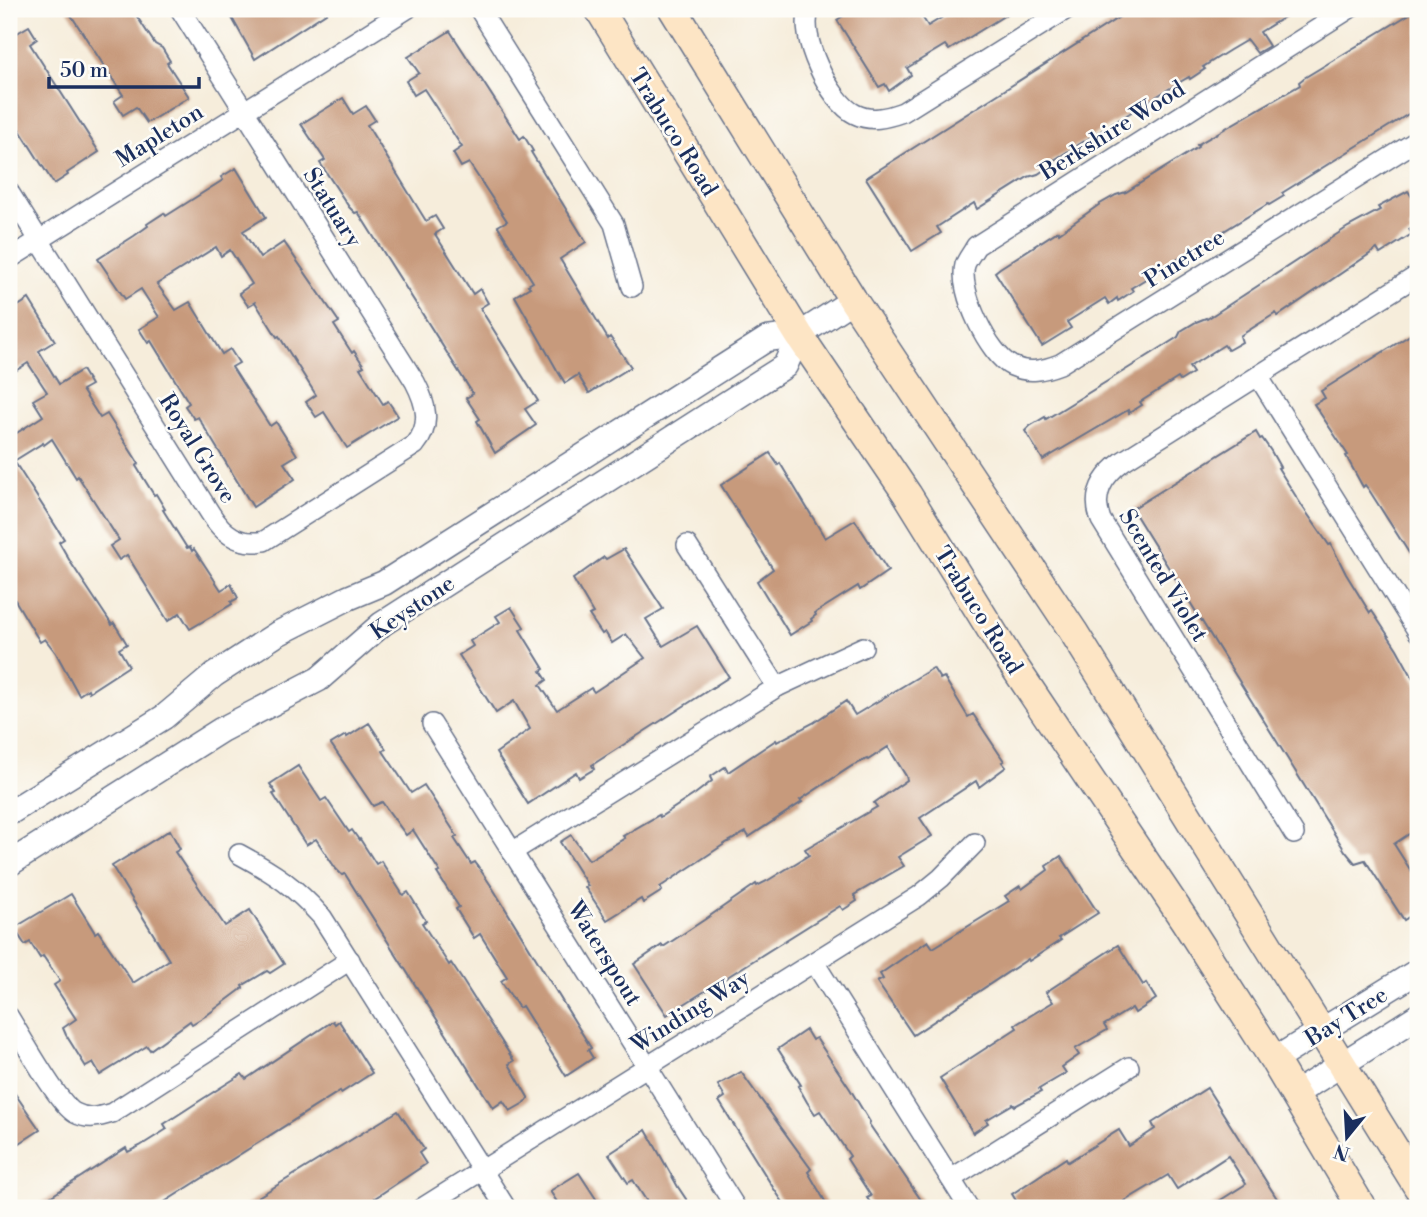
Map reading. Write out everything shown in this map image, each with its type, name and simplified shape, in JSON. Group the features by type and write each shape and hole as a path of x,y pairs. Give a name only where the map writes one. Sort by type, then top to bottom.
{"main road":[{"name":"Trabuco Road","path":"599,9 799,335 907,494 1010,660 1185,921 1274,1060 1362,1208"},
{"path":"673,9 853,300 1073,631 1418,1187"}],"street":[{"name":"Statuary","path":"180,9 415,382 426,413 422,437"},
{"name":"Mapleton","path":"9,259 407,9"},
{"path":"478,9 614,224 632,286"},
{"path":"810,9 807,34 813,55 839,100 852,113 865,118 883,119 902,112 1068,9"},
{"name":"Berkshire Wood","path":"982,328 964,286 965,265 976,246 1349,9"},
{"name":"Pinetree","path":"982,328 996,352 1010,365 1023,370 1040,371 1060,364 1418,139"},
{"name":"Royal Grove","path":"9,192 209,513 219,527 240,541 254,543 273,536 400,457 422,437"},
{"name":"Scented Violet","path":"1294,834 1101,520 1097,510 1097,496 1109,471 1418,275"},
{"name":"Keystone","path":"9,813 164,717 214,675 277,634 384,583 767,339 799,335 853,300"},
{"name":"Keystone","path":"9,864 221,730 319,679 382,624 785,366 799,335"},
{"path":"1258,376 1418,632"},
{"path":"687,545 777,687"},
{"path":"512,852 777,687 863,647"},
{"name":"Waterspout","path":"432,724 736,1208"},
{"name":"Winding Way","path":"422,1208 919,896 975,843"},
{"path":"239,854 298,890 322,918 506,1208"},
{"path":"9,1017 65,1107 87,1118 96,1118 112,1113 350,960"},
{"path":"814,962 969,1208"},
{"name":"Bay Tree","path":"1274,1060 1418,971"},
{"name":"Bay Tree","path":"1293,1095 1418,1016"},
{"path":"951,1179 1129,1067"}],"building":[{"path":"67,9 132,9 155,44 162,48 170,61 167,63 189,97 147,123 136,107 123,115 114,101 123,95"},
{"path":"227,9 332,9 255,59"},
{"path":"854,9 917,9 928,26 956,9 1015,9 949,50 945,45 907,68 911,75 889,91 885,84 879,87 837,20"},
{"path":"1132,9 1297,9 1260,32 1269,46 1257,53 1247,40 1203,67 1205,69 1190,79 1189,77 1180,82 1051,162 1053,164 1038,174 1028,177 977,209 974,203 937,227 941,233 912,251 866,178"},
{"path":"1418,9 1418,108 1282,193 1284,196 1131,288 1133,291 1118,301 1117,298 1109,304 1105,298 1067,322 1071,328 1042,346 995,272 1100,204 1126,192 1198,147 1197,145 1300,85 1299,82 1304,78"},
{"path":"29,26 37,39 30,44 99,152 54,184 19,129 14,127 9,131 9,38"},
{"path":"450,31 520,139 524,136 586,242 560,259 608,339 610,337 631,367 589,393 578,375 565,383 515,296 530,287 528,285 533,282 498,226 507,221 469,163 461,167 453,153 462,147 424,89 414,95 406,81 419,73 408,57"},
{"path":"343,98 353,114 366,106 375,120 367,125 426,221 435,216 443,229 435,234 473,294 480,289 488,303 480,308 538,401 525,409 536,425 495,453 477,421 480,419 466,398 473,394 358,212 355,213 349,207 320,163 325,160 301,124"},
{"path":"236,168 266,217 243,231 260,258 284,242 339,322 334,325 364,366 360,368 383,404 388,401 398,416 347,448 324,412 316,417 306,402 316,395 279,336 277,337 255,302 248,306 239,293 252,284 230,250 221,256 216,247 157,284 176,310 190,302 222,354 230,349 239,363 232,367 270,426 276,422 297,455 284,463 295,479 253,507 198,417 194,419 185,406 189,403 151,341 148,343 139,329 159,317 141,289 125,299 98,259 164,213 166,216 223,180 221,177"},
{"path":"1408,191 1412,197 1418,193 1418,223 1409,229 1412,234 1380,254 1377,249 1278,316 1276,313 1240,336 1242,342 1228,350 1224,345 1189,367 1193,373 1180,381 1178,378 1140,402 1142,405 1129,413 1128,410 1043,460 1025,431 1030,426 1127,369 1178,337 1181,331 1207,319 1348,227 1380,210 1378,207"},
{"path":"29,299 55,341 39,351 59,384 82,370 91,385 82,390 100,418 107,414 187,548 190,547 192,551 194,549 221,590 231,584 238,598 190,629 180,613 168,621 127,555 119,560 110,546 119,540 78,476 76,478 52,439 44,445 43,443 14,461 64,539 59,542 71,563 127,644 119,649 129,666 89,692 88,689 79,695 56,653 45,639 40,642 9,590 9,438 43,416 33,400 47,392 28,363 9,375 9,312"},
{"path":"1418,330 1418,567 1369,490 1365,485 1363,487 1346,456 1348,455 1314,404 1325,398 1321,391"},
{"path":"1256,432 1271,451 1280,467 1278,468 1302,506 1329,545 1331,544 1346,574 1397,649 1418,687 1418,828 1394,844 1418,882 1418,911 1404,920 1365,860 1355,863 1345,851 1132,509"},
{"path":"770,453 778,465 780,463 825,538 855,520 888,571 860,590 858,586 815,613 812,621 790,635 757,581 773,569 721,485"},
{"path":"624,549 663,609 646,619 663,646 697,626 729,677 592,765 594,769 579,778 576,772 528,804 496,753 530,729 514,701 496,713 459,655 473,646 470,641 500,622 496,616 511,607 524,627 520,630 544,669 541,671 547,680 540,685 557,710 591,688 594,692 645,658 626,634 612,643 605,632 602,634 589,615 593,613 573,579 604,557 606,559"},
{"path":"933,668 940,679 944,677 968,717 973,714 1006,767 979,787 976,781 920,818 932,836 898,857 904,866 854,895 857,901 843,910 840,906 667,1015 634,964 756,884 757,886 767,881 809,855 805,849 877,807 874,803 907,780 906,776 888,747 868,760 852,766 749,837 746,832 726,843 660,887 662,891 643,903 641,899 607,920 560,842 571,835 589,860 625,838 623,836 659,815 660,817 695,794 712,781 710,777 725,767 728,772 776,740 777,742 813,723 846,701 855,715"},
{"path":"369,723 386,749 383,751 411,793 424,785 457,836 454,838 471,864 475,862 492,887 591,1048 588,1050 593,1058 566,1076 522,1006 519,1008 501,981 507,977 480,934 474,938 456,909 459,907 437,873 440,872 413,830 406,835 382,802 373,806 331,744"},
{"path":"298,766 321,801 326,798 349,832 352,830 360,839 376,864 381,861 403,895 408,892 426,921 422,923 514,1061 509,1064 529,1099 524,1103 510,1111 503,1101 493,1108 345,874 342,875 336,869 316,839 306,845 273,794 276,793 270,784"},
{"path":"170,830 180,849 175,852 225,926 250,910 284,964 242,986 243,988 207,1015 192,1024 190,1021 150,1050 147,1046 100,1075 93,1063 86,1067 63,1028 76,1019 54,985 60,981 43,956 40,958 30,942 25,945 14,928 71,894 95,933 98,931 133,983 169,960 112,866"},
{"path":"1061,856 1098,913 1059,938 1061,940 913,1035 877,982 883,979 880,974 928,941 933,948 1009,901 1005,896 1020,886 1022,889 1048,870 1046,866"},
{"path":"1118,945 1143,985 1146,983 1156,999 1135,1013 1132,1008 1104,1025 1107,1030 1075,1049 1079,1055 1062,1067 1066,1073 1039,1089 1041,1092 986,1120 988,1123 973,1133 940,1078 1017,1028 1015,1025 1053,1002 1046,992"},
{"path":"333,1021 335,1024 339,1021 372,1073 341,1093 340,1091 155,1208 33,1208 126,1148 128,1152 140,1146 167,1129 164,1124 201,1100 242,1074 246,1079"},
{"path":"806,1030 812,1040 816,1038 850,1089 869,1124 923,1203 914,1208 874,1208 867,1198 871,1196 847,1159 850,1156 820,1111 815,1114 798,1086 801,1085 778,1049"},
{"path":"741,1072 811,1169 808,1172 829,1208 787,1208 774,1189 719,1101 725,1097 718,1085"},
{"path":"9,1085 40,1130 9,1150"},
{"path":"1207,1088 1283,1208 1208,1208 1246,1184 1228,1156 1177,1189 1168,1175 1113,1208 1035,1208 1031,1202 1020,1207 1012,1194 1066,1158 1068,1162 1119,1130 1129,1146 1155,1129 1152,1123"},
{"path":"398,1111 424,1149 419,1153 426,1164 375,1198 378,1202 368,1208 240,1208"},
{"path":"646,1130 692,1208 651,1208 633,1180 628,1183 609,1154"},
{"path":"579,1173 602,1208 561,1208 550,1191"}]}
